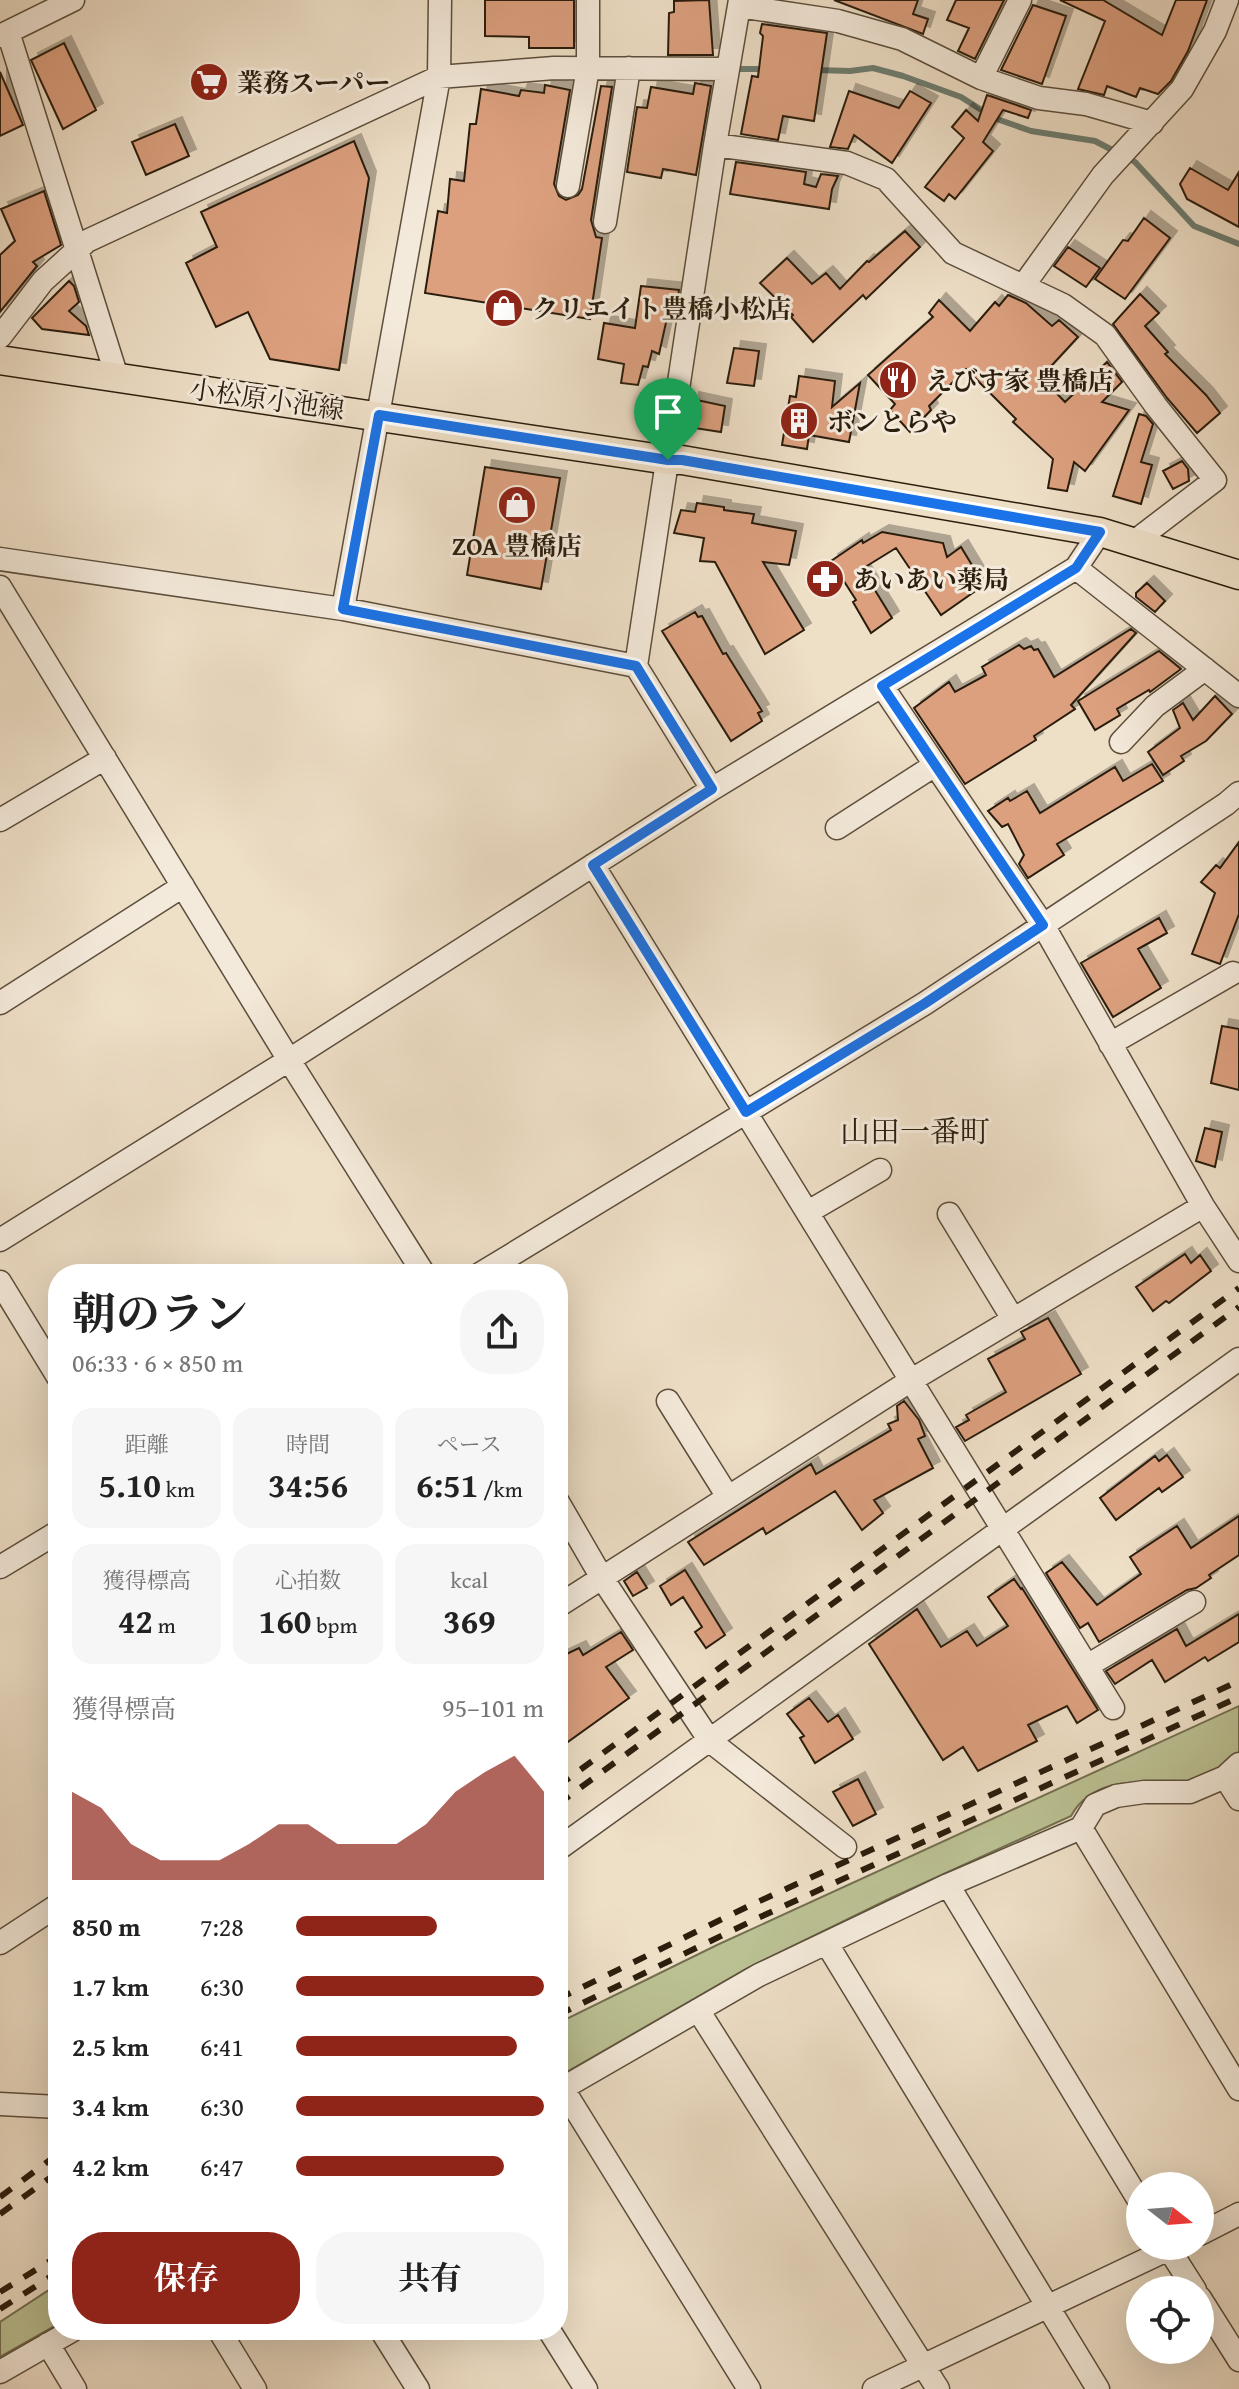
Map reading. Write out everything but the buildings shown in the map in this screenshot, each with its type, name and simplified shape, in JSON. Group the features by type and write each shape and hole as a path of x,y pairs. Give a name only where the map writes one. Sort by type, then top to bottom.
{"main road":[{"name":"小松原小池線","path":"0,360 682,460 1100,532 1239,575"}],"street":[{"path":"73,0 4,34 78,249 117,377"},
{"path":"343,609 439,77 440,0"},
{"path":"568,186 588,68 588,0"},
{"path":"981,78 1020,0"},
{"path":"1023,286 1103,175 1182,89 1215,31 1227,0"},
{"path":"712,789 636,666 715,145 740,3 838,21 902,39 981,78 1039,98 1086,104 1152,123"},
{"path":"0,337 43,281 87,241 439,77 554,68 728,69"},
{"path":"605,222 629,68"},
{"path":"715,145 847,163 886,179 953,253 1063,305 1105,335 1215,480 1134,542"},
{"path":"0,1240 289,1060 712,789 1076,568 1100,532"},
{"path":"0,559 343,609 636,666"},
{"path":"1076,568 1239,696"},
{"path":"0,587 289,1060 418,1264"},
{"path":"1121,742 1155,706 1205,669"},
{"path":"882,686 1043,925 1203,1206 1238,1256"},
{"path":"0,820 105,758"},
{"path":"837,828 935,765"},
{"path":"496,1264 924,1004 1239,793"},
{"path":"593,865 1113,1708"},
{"path":"0,1003 183,886"},
{"path":"1110,1044 1237,968"},
{"path":"808,1212 880,1170"},
{"path":"568,1600 910,1381 1203,1206"},
{"path":"949,1214 1013,1319"},
{"path":"0,1282 48,1361"},
{"path":"568,1842 1239,1359"},
{"path":"668,1401 728,1497"},
{"path":"568,1519 602,1578 710,1741 845,1847"},
{"path":"0,1567 48,1538"},
{"path":"1087,1666 1194,1602"},
{"path":"568,2086 759,1975 948,1885 1081,1828 1095,1805 1116,1796 1144,1792 1190,1792 1232,1770 1239,1799"},
{"path":"1081,1828 1239,2089"},
{"path":"948,1885 1126,2179"},
{"path":"0,1943 48,1912"},
{"path":"827,1944 1098,2389"},
{"path":"698,2010 938,2389"},
{"path":"568,2101 749,2389"},
{"path":"0,2104 48,2106"},
{"path":"1214,2227 1239,2214"},
{"path":"874,2389 1144,2260"},
{"path":"1214,2320 1239,2360"},
{"path":"0,2372 55,2340"},
{"path":"225,2340 255,2389"},
{"path":"387,2340 418,2389"},
{"path":"555,2340 586,2389"},
{"path":"48,2344 75,2389"}],"green space":[{"path":"1239,1706 1239,1752 1211,1774 1188,1783 1125,1783 1100,1790 1079,1804 1071,1816 891,1898 746,1969 568,2071 568,2018 717,1945"},
{"path":"48,2291 48,2330 0,2357 0,2322"}],"waterway":[{"path":"816,70 873,68 903,76 961,97 994,118 1031,131 1095,141 1116,152"},
{"path":"732,69 765,69"},
{"path":"1126,157 1135,162 1194,226 1239,244"}],"railway":[{"path":"568,1779 1239,1288"},
{"path":"568,1797 1239,1307"},
{"path":"568,1994 751,1905 1239,1681"},
{"path":"568,2010 758,1918 1239,1697"},
{"path":"0,2197 48,2161"},
{"path":"0,2214 48,2179"},
{"path":"0,2292 48,2262"},
{"path":"0,2309 48,2278"}],"place":[{"name":"業務スーパー","path":"209,82"},
{"name":"クリエイト豊橋小松店","path":"504,308"},
{"name":"えびす家 豊橋店","path":"898,380"},
{"name":"ボンとらや","path":"799,421"},
{"name":"ZOA 豊橋店","path":"517,505"},
{"name":"あいあい薬局","path":"825,579"}],"district":[{"name":"山田一番町","path":"915,1131"}],"route":[{"path":"379,415 668,460 1100,532 1076,568 882,686 1043,925 924,1004 746,1112 593,865 712,789 636,666 343,609 379,415"}]}
